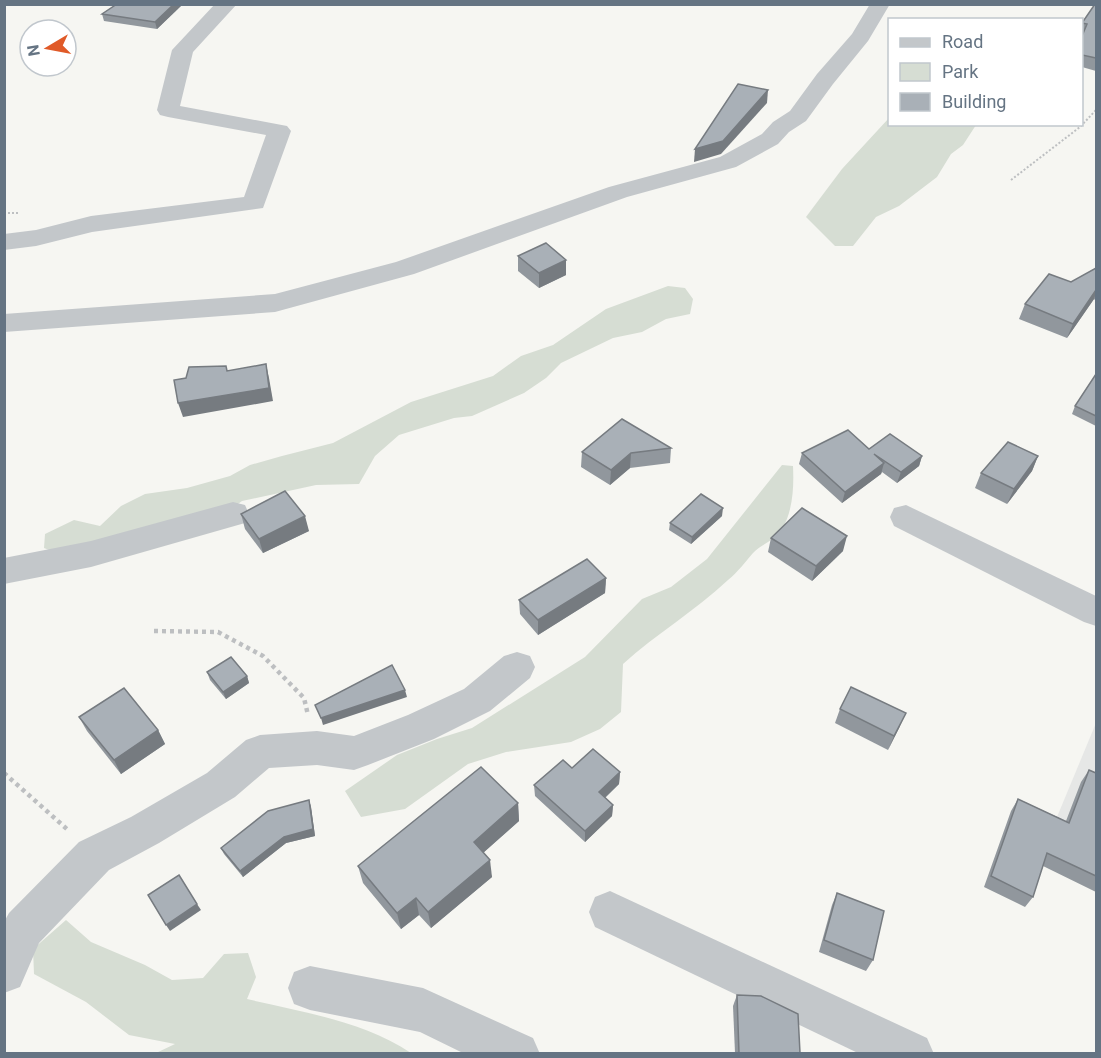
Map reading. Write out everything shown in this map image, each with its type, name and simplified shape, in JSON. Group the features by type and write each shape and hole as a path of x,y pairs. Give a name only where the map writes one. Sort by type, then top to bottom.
{"street":[{"path":"4,242 36,238 91,224 254,203 279,130 168,110 183,50 227,4"},
{"path":"4,323 275,303 405,268 618,192 728,162 770,139 781,127 798,116 825,79 861,37 880,4"},
{"path":"4,571 42,566 127,547 233,514"},
{"path":"906,517 1096,612"},
{"path":"4,971 24,928 94,856 145,830 220,785 260,752 317,748 354,753 421,727 477,700 517,667"},
{"path":"610,912 910,1053"},
{"path":"310,988 423,1010 517,1053"}],"path":[{"path":"1083,123 1096,110"},
{"path":"1011,180 1080,126"},
{"path":"154,631 218,632 263,657 303,698 317,748"},
{"path":"4,773 94,856"}],"shaded area":[{"path":"1096,723 1096,838 1057,817"}],"green space":[{"path":"888,119 888,126 975,126 963,145 951,154 937,177 899,206 876,217 853,246 835,246 806,217 842,169"},
{"path":"668,286 685,288 693,299 690,314 666,319 642,332 613,338 561,363 546,378 524,393 472,416 454,418 399,435 375,456 359,484 316,485 242,501 217,519 72,559 44,548 45,534 74,520 100,526 121,506 145,494 187,488 230,476 250,465 333,443 411,402 493,376 521,356 553,345 606,309"},
{"path":"782,465 793,466 793,490 791,507 782,529 753,553 735,574 715,591 623,664 621,712 600,729 571,742 506,752 468,764 405,809 361,817 345,791 397,755 472,728 585,657 642,599 671,587 707,559"},
{"path":"66,920 91,942 145,965 172,980 203,978 224,954 248,953 256,977 247,999 353,1025 411,1053 156,1053 175,1044 129,1035 86,1002 34,974 33,949"}],"building":[{"path":"117,4 174,4 155,22 102,14"},
{"path":"1096,4 1096,58 1083,55 1083,34 1087,24 1083,22"},
{"path":"738,84 768,90 723,141 695,149"},
{"path":"546,243 566,260 539,273 518,256"},
{"path":"1096,268 1096,290 1073,324 1025,304 1049,274 1071,282"},
{"path":"266,364 269,388 178,403 174,380 186,378 189,367 226,366 227,371"},
{"path":"1096,374 1096,416 1075,406"},
{"path":"622,419 671,448 631,453 611,470 582,452"},
{"path":"848,430 869,449 890,434 922,456 901,472 874,454 884,463 845,492 802,453"},
{"path":"1008,442 1038,456 1014,489 981,473"},
{"path":"285,491 305,516 259,539 241,514"},
{"path":"701,494 723,508 692,537 670,523"},
{"path":"802,508 847,536 816,566 771,538"},
{"path":"587,559 606,578 538,620 519,600"},
{"path":"231,657 247,676 223,692 207,672"},
{"path":"392,665 405,690 321,718 315,705"},
{"path":"851,687 906,713 894,736 840,709"},
{"path":"124,688 158,730 114,760 79,717"},
{"path":"593,749 620,772 599,792 613,805 585,831 534,785 563,760 572,768"},
{"path":"481,767 518,803 474,842 490,860 428,912 416,898 397,913 358,866"},
{"path":"1089,770 1096,773 1096,876 1047,853 1033,897 991,876 1018,799 1069,823"},
{"path":"309,800 313,829 284,837 240,871 221,848 268,811"},
{"path":"179,875 197,904 166,925 148,895"},
{"path":"837,893 884,911 873,960 824,940"},
{"path":"737,995 761,996 798,1014 800,1053 739,1053"}]}
